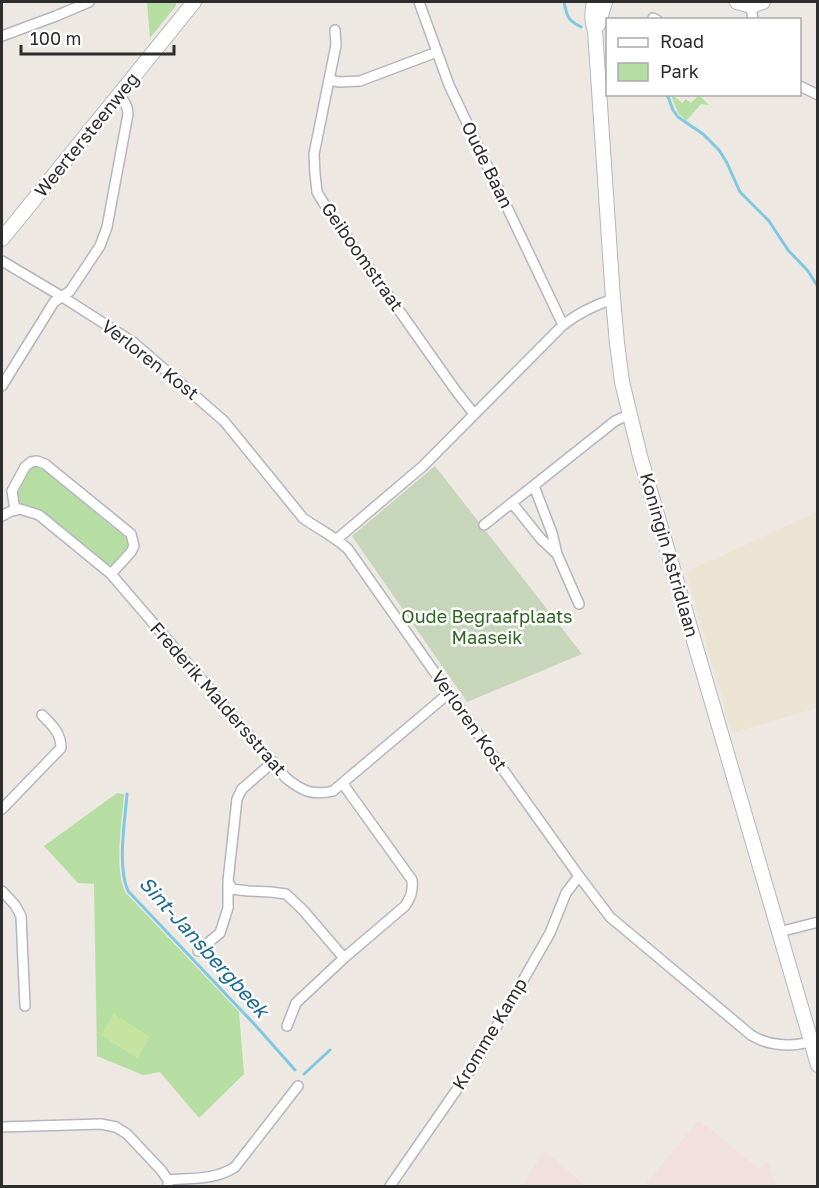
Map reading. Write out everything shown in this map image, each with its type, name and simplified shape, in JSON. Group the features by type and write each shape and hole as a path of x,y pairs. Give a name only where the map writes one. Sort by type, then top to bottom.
{"main road":[{"name":"Weertersteenweg","path":"2,239 194,2"},
{"name":"Koningin Astridlaan","path":"594,2 592,16 595,30 613,299 618,353 630,414 640,456 818,1065"},
{"name":"Koningin Astridlaan","path":"595,30 605,2"},
{"path":"737,2 756,9"}],"street":[{"path":"2,36 89,2"},
{"name":"Oude Baan","path":"419,2 449,86 563,325"},
{"name":"Geiboomstraat","path":"335,30 336,45 314,153 317,192 339,227 474,414"},
{"path":"329,80 360,81 437,52"},
{"path":"801,86 818,95"},
{"path":"2,386 54,302 70,291 100,246 107,227 128,114 125,100 119,95"},
{"name":"Verloren Kost","path":"2,261 133,342 224,421 303,518 337,539 348,549 579,876 610,916 751,1035 761,1041 774,1044 810,1042"},
{"path":"337,539 423,466 563,325 595,306 613,299"},
{"path":"484,525 615,421 630,414"},
{"path":"2,516 15,510 12,491 25,467 37,461 45,464 131,534 134,546 111,574"},
{"path":"534,486 552,533 557,554 579,604"},
{"path":"512,503 541,539 557,554"},
{"name":"Frederik Maldersstraat","path":"15,510 20,509 39,516 111,574 286,778 299,788 320,794 333,791 449,693"},
{"path":"2,809 62,748 57,732 42,715"},
{"path":"198,951 220,933 228,908 228,881 237,799 242,789 273,762"},
{"path":"287,1026 296,1003 405,906 413,890 412,880 343,784"},
{"name":"Kromme Kamp","path":"390,1186 478,1059 550,933 566,893 579,876"},
{"path":"228,881 232,889 286,894 303,910 344,958"},
{"path":"2,891 15,905 21,916 25,1006"},
{"path":"779,932 818,922"},
{"path":"2,1127 101,1124 116,1127 127,1134 168,1183 215,1176 236,1167 298,1086"}],"shaded area":[{"path":"817,512 817,708 732,733 686,572"},
{"path":"698,1121 759,1169 768,1162 776,1186 644,1186"},
{"path":"544,1150 581,1182 587,1186 523,1186"}],"green space":[{"path":"147,2 177,2 150,38"},
{"path":"671,96 682,103 686,99 691,103 700,96 709,105 701,104 686,121 678,113"},
{"path":"34,466 44,470 126,538 129,548 119,561 107,565 41,511 19,501 17,494 20,485"},
{"name":"Oude Begraafplaats Maaseik","path":"435,466 582,654 467,702 352,536"},
{"path":"117,793 124,794 119,857 125,892 239,1012 244,1074 199,1118 160,1072 143,1075 97,1056 94,884 78,883 44,846"},
{"path":"114,1014 150,1037 137,1058 101,1035"}],"waterway":[{"path":"564,2 568,17 581,27"},
{"path":"668,96 678,117 703,134 719,150 740,192 769,221 788,250 808,271 818,287"},
{"name":"Sint-Jansbergbeek","path":"127,794 122,856 128,891 295,1070"},
{"name":"Sint-Jansbergbeek","path":"304,1074 330,1050"}]}
